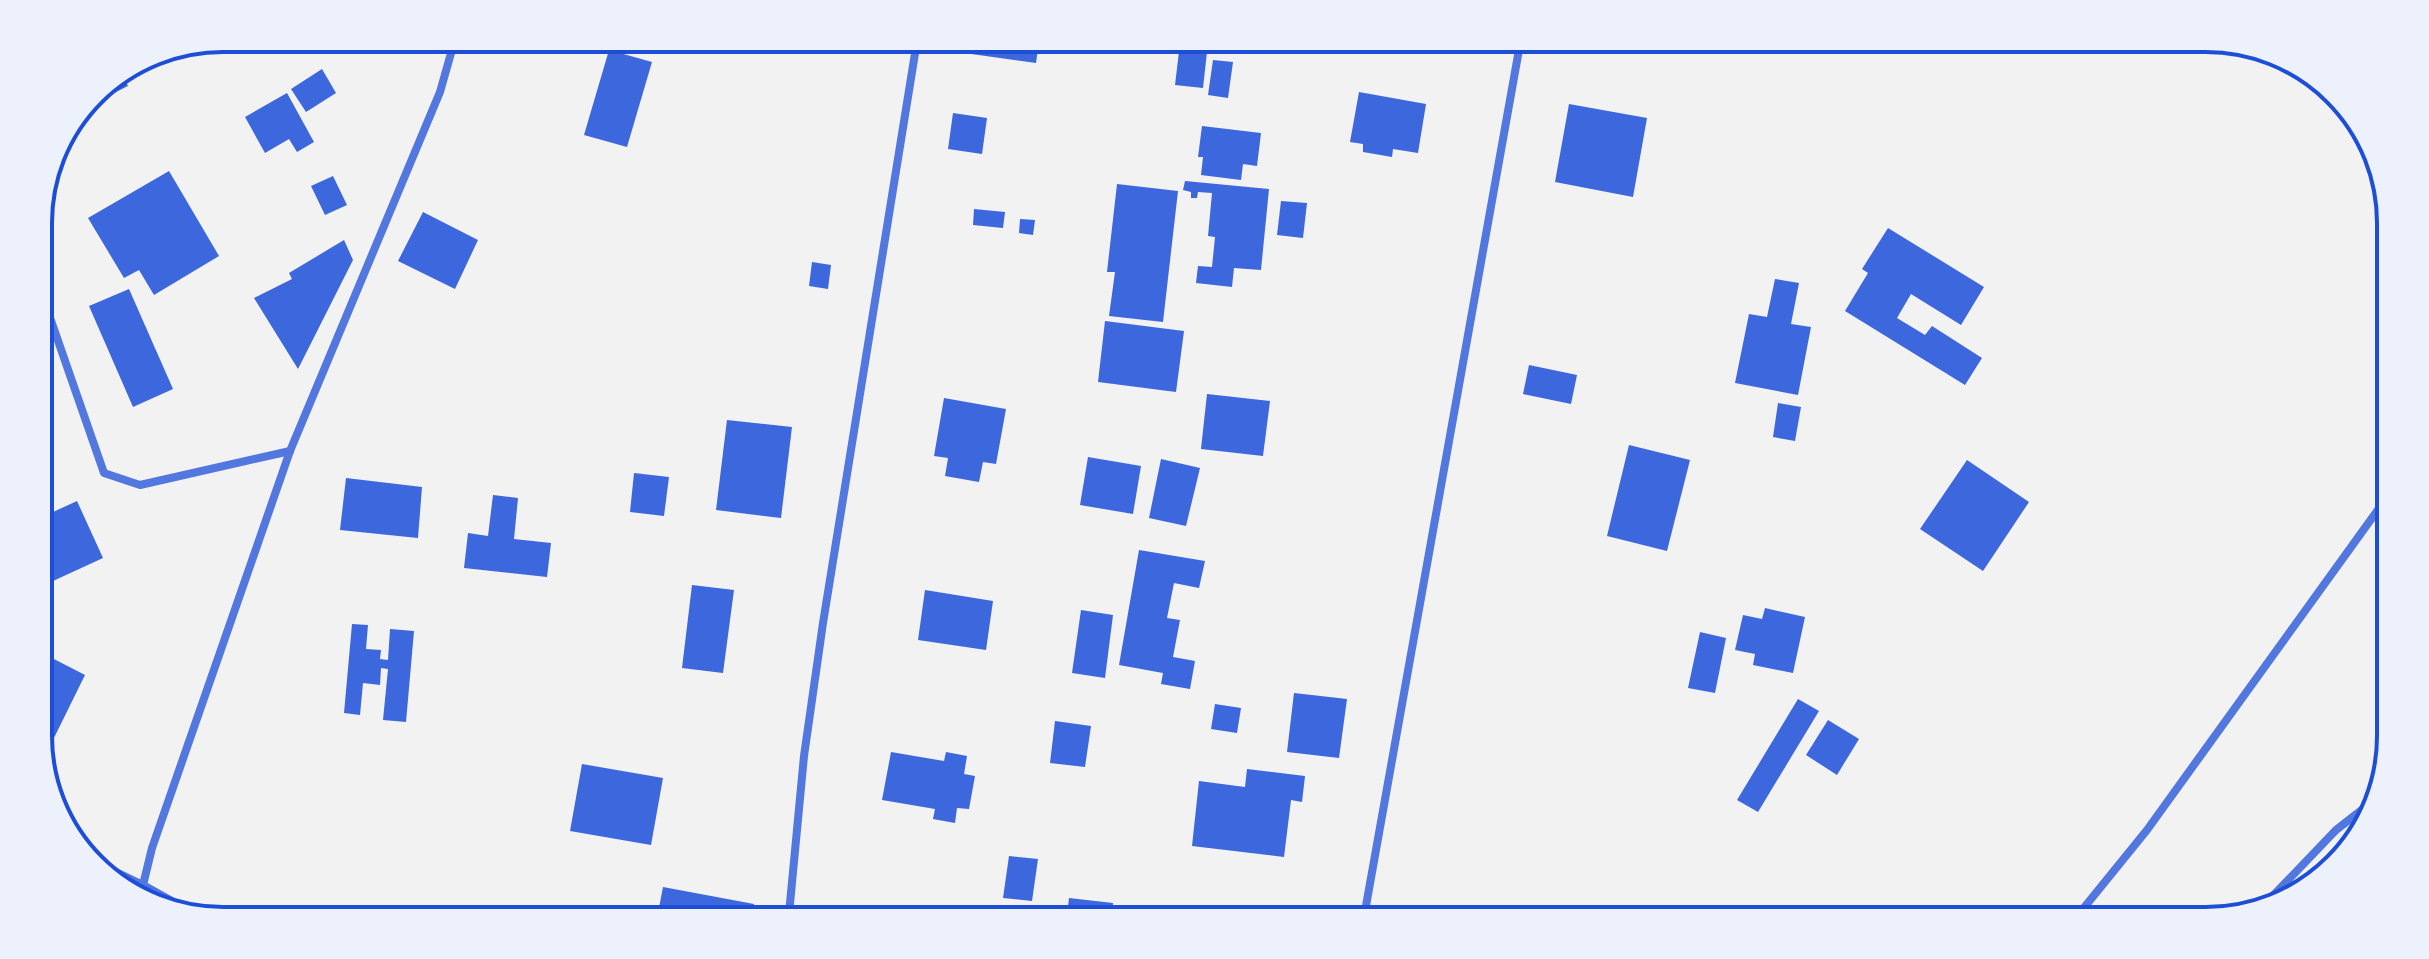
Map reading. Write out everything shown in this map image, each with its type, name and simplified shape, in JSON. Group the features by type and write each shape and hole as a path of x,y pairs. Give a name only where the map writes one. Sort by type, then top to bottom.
{"street":[{"path":"143,885 152,848 290,451 440,92 451,52"},
{"path":"790,907 804,756 821,638 915,52"},
{"path":"1366,907 1519,52"},
{"path":"52,323 104,473 140,485 290,451"},
{"path":"2085,907 2147,830 2377,511"},
{"path":"2278,891 2336,830 2359,812"},
{"path":"127,877 161,895"}],"building":[{"path":"608,52 652,62 627,147 584,135"},
{"path":"964,52 1038,52 1036,63"},
{"path":"1179,52 1207,52 1203,88 1175,85"},
{"path":"1213,60 1233,62 1228,98 1208,95"},
{"path":"322,69 336,93 306,112 291,89"},
{"path":"126,82 128,86 108,96"},
{"path":"1359,92 1426,104 1418,153 1393,149 1392,157 1363,152 1363,144 1350,142"},
{"path":"287,93 314,142 297,152 289,139 265,153 245,117"},
{"path":"1569,104 1647,118 1633,197 1555,182"},
{"path":"953,113 987,118 982,154 948,149"},
{"path":"1202,126 1261,133 1257,166 1243,164 1241,180 1201,175 1203,157 1198,157"},
{"path":"169,171 219,256 154,295 139,270 124,278 88,218"},
{"path":"333,176 347,205 325,215 311,186"},
{"path":"1185,181 1269,189 1261,270 1234,268 1232,287 1196,283 1198,266 1212,267 1215,237 1208,236 1212,193 1198,192 1197,198 1191,198 1191,192 1183,190"},
{"path":"1117,184 1178,191 1163,322 1109,316 1115,272 1107,272"},
{"path":"1281,201 1307,203 1303,238 1277,235"},
{"path":"974,209 1005,212 1003,228 973,225"},
{"path":"423,212 478,240 455,289 398,261"},
{"path":"1020,219 1035,220 1033,235 1019,233"},
{"path":"1888,228 1984,287 1961,325 1911,294 1897,318 1925,335 1932,326 1982,358 1965,385 1845,311 1868,273 1862,269"},
{"path":"344,240 353,260 298,369 254,298 292,279 289,273"},
{"path":"812,262 831,265 828,289 809,286"},
{"path":"1775,279 1799,283 1791,324 1811,327 1798,395 1735,383 1749,314 1767,317"},
{"path":"129,289 173,389 133,407 89,306"},
{"path":"1105,321 1184,331 1176,392 1098,382"},
{"path":"1529,365 1577,375 1571,404 1523,394"},
{"path":"1207,394 1270,401 1263,456 1201,449"},
{"path":"944,398 1006,409 996,464 983,462 979,482 945,476 948,458 934,456"},
{"path":"1778,403 1801,407 1795,441 1773,437"},
{"path":"727,420 792,427 781,518 716,510"},
{"path":"1629,445 1690,460 1667,551 1607,536"},
{"path":"1088,457 1141,466 1133,514 1080,505"},
{"path":"1161,459 1200,468 1186,526 1149,518"},
{"path":"1967,460 2029,502 1983,571 1920,529"},
{"path":"634,473 669,477 664,516 630,512"},
{"path":"346,478 422,487 418,538 340,530"},
{"path":"493,495 518,498 514,539 551,543 547,577 464,568 468,533 488,536"},
{"path":"77,501 103,558 52,581 52,512"},
{"path":"1139,550 1205,561 1199,588 1174,583 1167,618 1180,620 1173,657 1195,661 1190,689 1161,684 1163,673 1119,665"},
{"path":"692,585 734,590 723,673 682,668"},
{"path":"925,590 993,601 986,650 918,640"},
{"path":"1765,608 1805,617 1793,673 1753,665 1755,654 1735,650 1743,615 1762,619"},
{"path":"1081,610 1113,615 1105,678 1072,673"},
{"path":"352,624 368,625 366,649 381,650 380,659 388,660 390,629 414,631 406,722 383,720 388,669 381,668 380,685 363,683 360,715 344,713"},
{"path":"1700,632 1726,638 1715,693 1688,688"},
{"path":"52,658 85,675 52,742"},
{"path":"1294,693 1347,699 1339,758 1287,752"},
{"path":"1798,699 1819,711 1758,812 1737,800"},
{"path":"1215,704 1241,708 1237,733 1211,729"},
{"path":"1828,720 1859,739 1837,775 1806,755"},
{"path":"1055,721 1091,726 1085,767 1050,763"},
{"path":"891,752 944,761 946,752 967,756 964,774 975,776 969,809 957,808 955,823 933,819 935,809 882,800"},
{"path":"582,764 663,778 651,845 570,831"},
{"path":"1247,769 1305,776 1302,802 1291,800 1284,857 1192,846 1199,781 1245,787"},
{"path":"1009,856 1038,859 1032,901 1003,898"},
{"path":"663,887 754,904 754,907 659,907"},
{"path":"1069,898 1113,903 1113,907 1068,907"}]}
